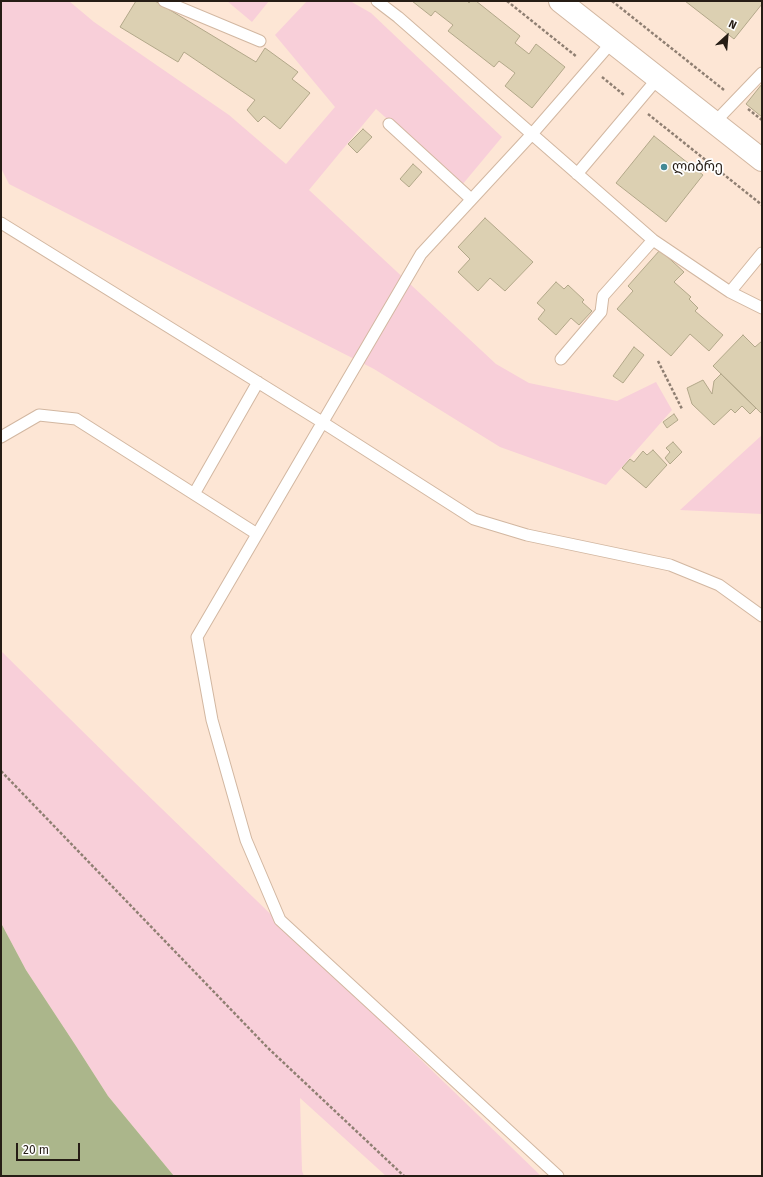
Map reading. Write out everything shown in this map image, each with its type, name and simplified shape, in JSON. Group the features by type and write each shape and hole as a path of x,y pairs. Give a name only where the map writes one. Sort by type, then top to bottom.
{"main road":[{"path":"560,1 762,160"}],"lane":[{"path":"164,1 260,41"},
{"path":"377,1 398,17 653,240 730,292 762,308"},
{"path":"558,1176 280,920 246,840 212,720 197,637 421,254 532,134 612,42"},
{"path":"714,123 762,73"},
{"path":"577,174 658,78"},
{"path":"390,124 471,199"},
{"path":"1,223 322,422 474,519 527,535 670,565 719,585 762,616"},
{"path":"561,359 602,312 603,296 653,240"},
{"path":"730,292 762,253"},
{"path":"194,494 258,382"},
{"path":"1,437 39,415 76,418 257,534"}],"path":[{"path":"612,1 762,120"},
{"path":"658,361 682,409"},
{"path":"1,771 268,1048 404,1176"}],"shaded area":[{"path":"1,1 69,1 94,22 229,115 286,164 335,107 275,35 307,1 350,1 371,13 502,137 462,185 376,109 309,190 496,364 529,383 617,401 656,382 672,410 606,485 500,447 374,369 9,184 1,168"},
{"path":"227,1 269,1 252,22"},
{"path":"762,435 762,514 680,510"},
{"path":"1,651 541,1176 386,1176 300,1098 302,1171 304,1176 174,1176 108,1096 26,970 1,923"},
{"path":"1,923 26,970 108,1096 174,1176 1,1176"}],"building":[{"path":"136,1 155,1 256,62 265,48 298,72 292,79 310,93 280,129 264,116 258,122 247,110 255,100 184,52 178,62 120,27"},
{"path":"412,1 467,1 469,3 471,1 476,1 520,36 515,43 529,54 536,44 565,67 532,108 505,86 515,73 499,61 494,67 448,31 453,25 435,11 431,16"},
{"path":"685,1 762,1 762,4 734,39"},
{"path":"762,84 762,117 746,104"},
{"path":"363,129 372,137 357,153 348,144"},
{"path":"654,136 703,175 666,222 616,183"},
{"path":"413,164 422,172 409,187 400,179"},
{"path":"485,218 533,262 505,291 490,278 478,291 458,272 470,259 458,247"},
{"path":"660,250 684,272 674,282 691,297 689,299 698,308 695,311 723,335 709,351 690,334 671,356 617,309 633,291 628,286"},
{"path":"556,282 564,289 568,285 584,300 582,302 592,311 579,325 571,318 556,335 538,319 545,310 537,303"},
{"path":"743,335 755,347 762,341 762,414 713,366"},
{"path":"634,347 644,355 623,383 613,376"},
{"path":"721,374 756,408 750,414 742,406 735,413 731,409 714,425 692,404 687,388 703,380 712,394 714,381"},
{"path":"674,414 678,420 667,428 663,422"},
{"path":"673,442 682,452 670,464 665,458 670,452 666,448"},
{"path":"653,450 667,465 646,488 622,468 630,459 634,462 643,451 647,455"}],"place":[{"name":"ლიბრე","path":"664,167"}]}
